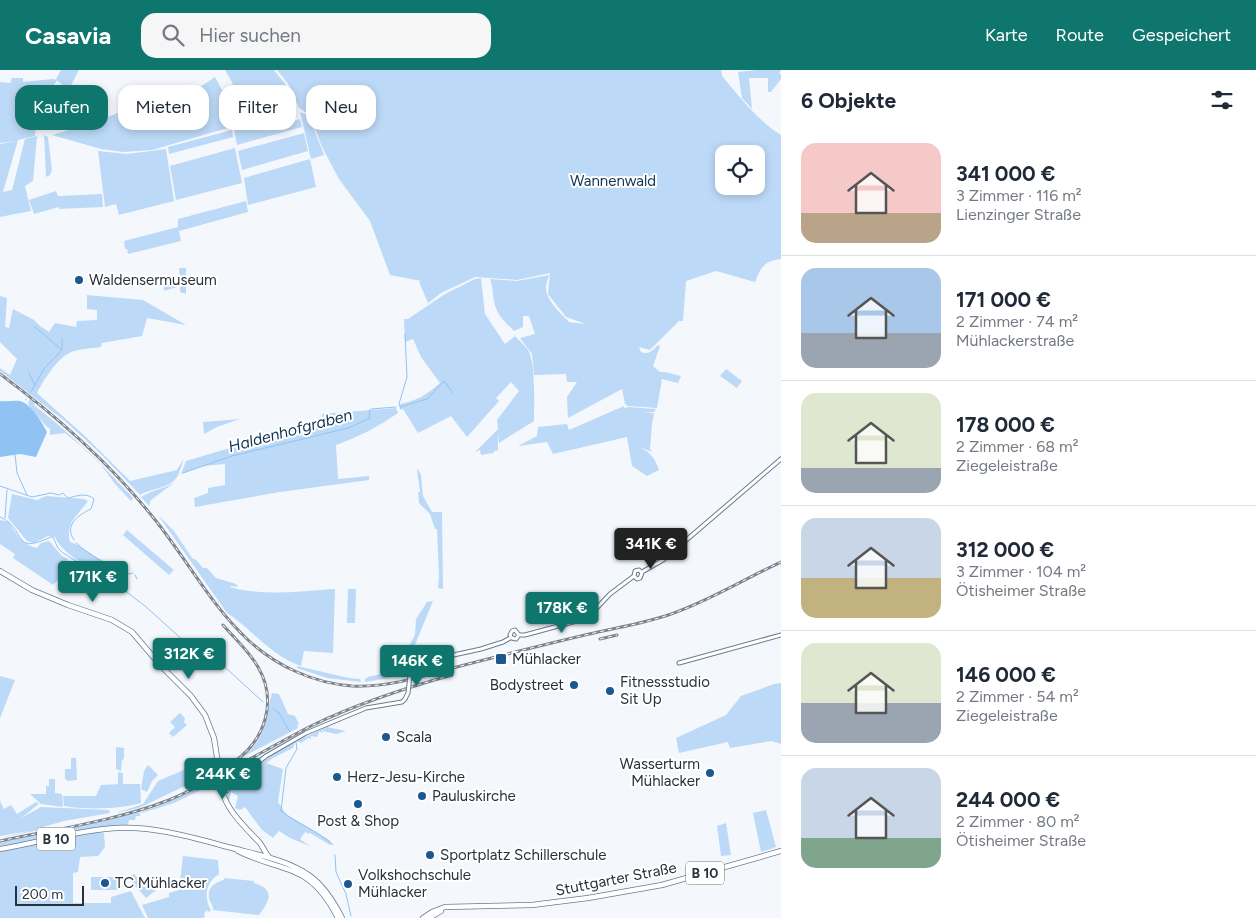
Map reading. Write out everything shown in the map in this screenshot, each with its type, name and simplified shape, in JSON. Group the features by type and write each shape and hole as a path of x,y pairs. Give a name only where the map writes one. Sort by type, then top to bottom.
{"main road":[{"path":"0,571 53,600 103,616 125,626 142,641 161,666 201,708 213,733 220,776 225,786 226,802 242,825 268,855 275,860"},
{"name":"B 10","path":"0,849 119,828 139,828 179,834 202,839 297,870 320,889 338,918"},
{"path":"260,857 262,847"},
{"name":"Stuttgarter Straße","path":"423,918 436,910 451,907 532,906 628,891 671,882 781,851"},
{"name":"B 10","path":"260,857 275,860 315,880 325,890 342,918"},
{"name":"Stuttgarter Straße","path":"430,918 451,907"}],"street":[{"path":"225,786 236,781 272,752 306,733 371,706 404,701 408,693 411,667 417,663 486,647 511,637 516,639 519,635 584,618 593,612 610,594 634,576 637,570 642,572 664,560 781,459"},
{"path":"634,576 637,579 640,578 642,572"},
{"path":"511,637 510,633 513,630 518,632 519,635"},
{"path":"678,663 781,635"}],"green space":[{"path":"61,70 79,70 71,85 62,85 56,79"},
{"path":"225,70 274,70 286,85 231,85 233,84"},
{"name":"Wannenwald","path":"277,70 721,70 722,76 749,108 781,135 781,259 767,263 759,272 755,282 716,271 686,281 683,321 679,321 650,350 639,347 641,352 646,353 651,352 658,345 660,346 653,366 660,372 681,376 678,383 662,379 657,408 628,406 625,404 622,389 568,418 567,397 577,382 567,382 566,374 534,375 532,354 520,338 535,334 529,316 523,316 523,327 514,331 497,311 490,279 517,281 549,275 546,285 547,292 548,297 554,306 569,322 586,324 566,317 548,294 550,273 517,280 475,277 441,293 428,303 419,282 421,281 390,275 370,221 339,179 322,147 316,130 376,130 376,85 306,85 306,112 299,108 296,101 296,85 289,85"},
{"path":"781,70 779,73 781,74 781,79 771,92 768,92 768,78 749,78 752,109 742,98 738,72"},
{"path":"215,77 219,85 219,130 221,130 152,150 123,152 101,149 52,135 69,130 108,130 108,117 118,113 118,130 209,130 209,85 203,85"},
{"path":"12,78 23,78 23,82 57,80 54,85 15,85 15,130 36,130 35,136 18,140 3,192 12,190 25,139 37,136 33,181 25,186 31,211 0,217 0,144 15,141 0,143 0,82 10,83"},
{"path":"300,112 306,115 306,130 314,130 324,155 311,159"},
{"path":"300,119 302,127 296,129 296,120"},
{"path":"232,130 233,137 169,154 168,147"},
{"path":"234,130 291,130 237,145"},
{"path":"304,133 308,151 242,170 238,151"},
{"path":"44,135 48,137 52,170 50,175 46,177"},
{"path":"235,148 242,183 176,200 170,166"},
{"path":"166,149 174,201 119,215 116,204 105,207 98,151 127,154"},
{"path":"310,159 316,187 248,205 244,178"},
{"path":"56,191 58,196 102,194 103,207 59,209 59,207 34,214 29,200"},
{"path":"246,201 248,212 179,231 181,241 128,254 127,249 125,249 124,241 178,227 178,219"},
{"path":"179,268 186,268 186,294 180,292 180,286 164,291 164,282 180,281"},
{"path":"481,278 485,314 505,344 515,336 525,346 531,356 534,421 499,443 498,433 498,451 481,455 480,450 475,452 498,429 497,420 519,391 511,382 496,398 499,401 467,437 451,416 418,433 403,409 400,410 400,404 421,397 440,383 421,357 413,339 405,342 404,319 408,319 445,294 475,279"},
{"path":"87,295 143,300 186,325 147,318 142,336 102,343 101,347 70,353 62,358 54,367 37,393 86,437 130,481 177,470 184,458 174,481 140,495 102,455 66,422 0,371 0,368 10,375 17,359 0,342 0,296 7,298 5,327 9,328 13,309 34,320 49,332 55,323 76,327 77,321 97,320 97,310 87,309"},
{"path":"726,369 742,381 737,388 720,376"},
{"path":"30,399 35,402 34,405 73,438 110,473 133,498 131,501 101,465 80,445 65,433 50,435 50,429 29,406 28,402"},
{"path":"624,406 624,408 656,409 654,412 644,412 654,413 650,449 652,452 639,447 652,456 659,470 647,476 632,466 627,437 553,454 547,442 518,446 537,436 538,427 567,424 569,430"},
{"path":"396,408 398,413 383,423 361,435 336,445 338,479 369,476 369,480 280,492 195,507 194,498 208,493 208,488 225,485 225,464 202,466 181,474 186,461 264,438 323,424 322,414"},
{"path":"240,419 217,427 204,434 203,422"},
{"path":"418,469 421,475 423,496 432,512 442,512 443,589 438,588 437,529 435,529 430,514 419,503"},
{"path":"174,483 151,500 149,506 141,497 166,487"},
{"path":"12,494 37,500 46,496 84,499 88,501 71,524 69,529 70,542 129,574 120,584 74,558 59,544 55,537 48,536 34,543 27,541 8,518"},
{"path":"158,515 174,531 192,558 203,568 207,568 216,578 236,584 238,587 230,587 269,593 335,589 333,653 304,651 301,666 271,649 227,613"},
{"path":"0,520 9,522 23,542 37,548 41,543 49,541 62,556 68,559 59,579 53,585 13,558 15,554 0,544"},
{"path":"127,530 174,570 169,575 123,535"},
{"path":"348,589 356,589 355,623 347,623"},
{"path":"433,601 410,657 409,646 415,635 416,619 427,602"},
{"path":"297,666 360,679 361,682 327,678 297,668"},
{"path":"406,668 407,673 365,682 365,679 368,677"},
{"path":"0,676 15,680 0,718"},
{"path":"781,683 781,744 771,741 730,748 728,742 679,753 676,738 726,715 741,696"},
{"path":"272,693 279,694 288,714 295,716 299,724 297,725 298,728 239,759 248,752 260,737"},
{"path":"180,713 185,718 184,722 187,725 173,737 169,733 175,727 170,722"},
{"path":"327,727 346,731 336,734 322,731 326,729 321,731 324,733 319,732 317,737 311,736 311,739 308,738 301,743 297,741"},
{"path":"295,742 293,748 266,763 283,769 278,802 286,814 329,840 332,843 330,845 310,833 307,834 306,831 300,839 310,846 290,838 279,831 273,838 262,830 245,807 240,810 235,808 238,796 231,792 228,801 227,793 231,788 268,758"},
{"path":"116,747 124,748 121,771 116,769"},
{"path":"271,751 234,780 229,782 222,777"},
{"path":"71,758 76,758 77,780 67,781 65,779 65,769 71,769"},
{"path":"209,759 214,772 139,808 116,813 143,804 158,781"},
{"path":"148,765 158,775 152,781 147,792 141,789 144,771"},
{"path":"118,772 123,773 123,784 140,784 141,803 124,807 103,808 64,806 63,796 96,796 101,785 120,784 118,784"},
{"path":"49,779 55,779 55,793 62,794 63,807 41,804 30,794 46,794 46,786 49,786"},
{"path":"218,779 217,787 221,795 213,784 210,785 211,788 205,788 174,803 141,812 169,802"},
{"path":"0,801 4,809 11,805 17,814 36,802 39,804 21,818 41,807 109,810 110,813 64,821 39,828 39,830 0,838 29,831 0,836"},
{"path":"766,810 776,847 761,852 753,813"},
{"path":"140,812 140,816 136,816 135,820 129,820 126,826 0,848 0,842"},
{"path":"726,823 731,855 721,856 717,826"},
{"path":"97,832 104,833 105,847 98,856 80,857 78,872 73,873 73,903 111,903 111,897 131,891 145,918 0,918 0,851"},
{"path":"183,856 218,860 219,874 211,881 207,890 207,900 211,910 209,912 207,910 204,914 205,917 202,918 148,918 142,905 169,897 169,893 179,890"},
{"name":"TC Mühlacker","path":"134,874 143,883 147,879 156,890 146,898 128,878"},
{"name":"TC Mühlacker","path":"91,877 120,877 120,890 91,890"},
{"path":"224,878 254,881 254,883 266,889 268,893 267,901 259,915 213,910 209,891 212,886 224,880"}],"shaded area":[{"path":"0,401 20,401 32,409 39,419 47,432 36,457 20,454 0,457"}],"waterway":[{"path":"31,392 44,369 62,350 34,326"},
{"name":"Haldenhofgraben","path":"405,334 407,377 399,404 400,407 427,399 444,381 453,393"},
{"path":"62,338 62,349"},
{"path":"29,373 35,385"},
{"name":"Haldenhofgraben","path":"183,473 232,456 348,428 370,418 369,411 371,409 396,407"},
{"path":"15,454 17,473 27,495"},
{"path":"0,486 32,497 51,493 59,495 63,493 68,498 85,495 94,499 91,509 78,517 72,525 70,530 74,540"},
{"path":"5,518 7,490"},
{"path":"0,517 9,522 24,542 30,544 53,537 58,548 63,553 124,590 145,606 205,660 226,668 263,702"},
{"path":"76,543 101,561 129,574 133,573"},
{"path":"135,575 137,579"},
{"path":"273,709 279,713 290,732"},
{"path":"296,742 297,749 286,768 281,811 333,845"},
{"path":"335,855 336,872 346,894 351,916"}],"railway":[{"path":"0,374 63,424 121,480 156,521 222,612 247,639 258,649 283,665 296,672 323,681 352,686 399,682 549,643 652,620 699,603 781,562"},
{"path":"223,625 246,650 258,667 267,693 265,719 260,731 254,743 234,762"},
{"path":"600,639 617,635"},
{"path":"0,841 128,814 169,800 206,783 330,717 381,697 452,675"}],"place":[{"name":"Waldensermuseum","path":"79,280"},
{"name":"Mühlacker","path":"501,659"},
{"name":"Bodystreet","path":"574,685"},
{"name":"Fitnessstudio Sit Up","path":"610,691"},
{"name":"Scala","path":"386,737"},
{"name":"Wasserturm Mühlacker","path":"710,773"},
{"name":"Herz-Jesu-Kirche","path":"337,777"},
{"name":"Pauluskirche","path":"422,796"},
{"name":"Post & Shop","path":"358,804"},
{"name":"Sportplatz Schillerschule","path":"430,855"},
{"name":"TC Mühlacker","path":"105,883"},
{"name":"Volkshochschule Mühlacker","path":"348,884"}]}
